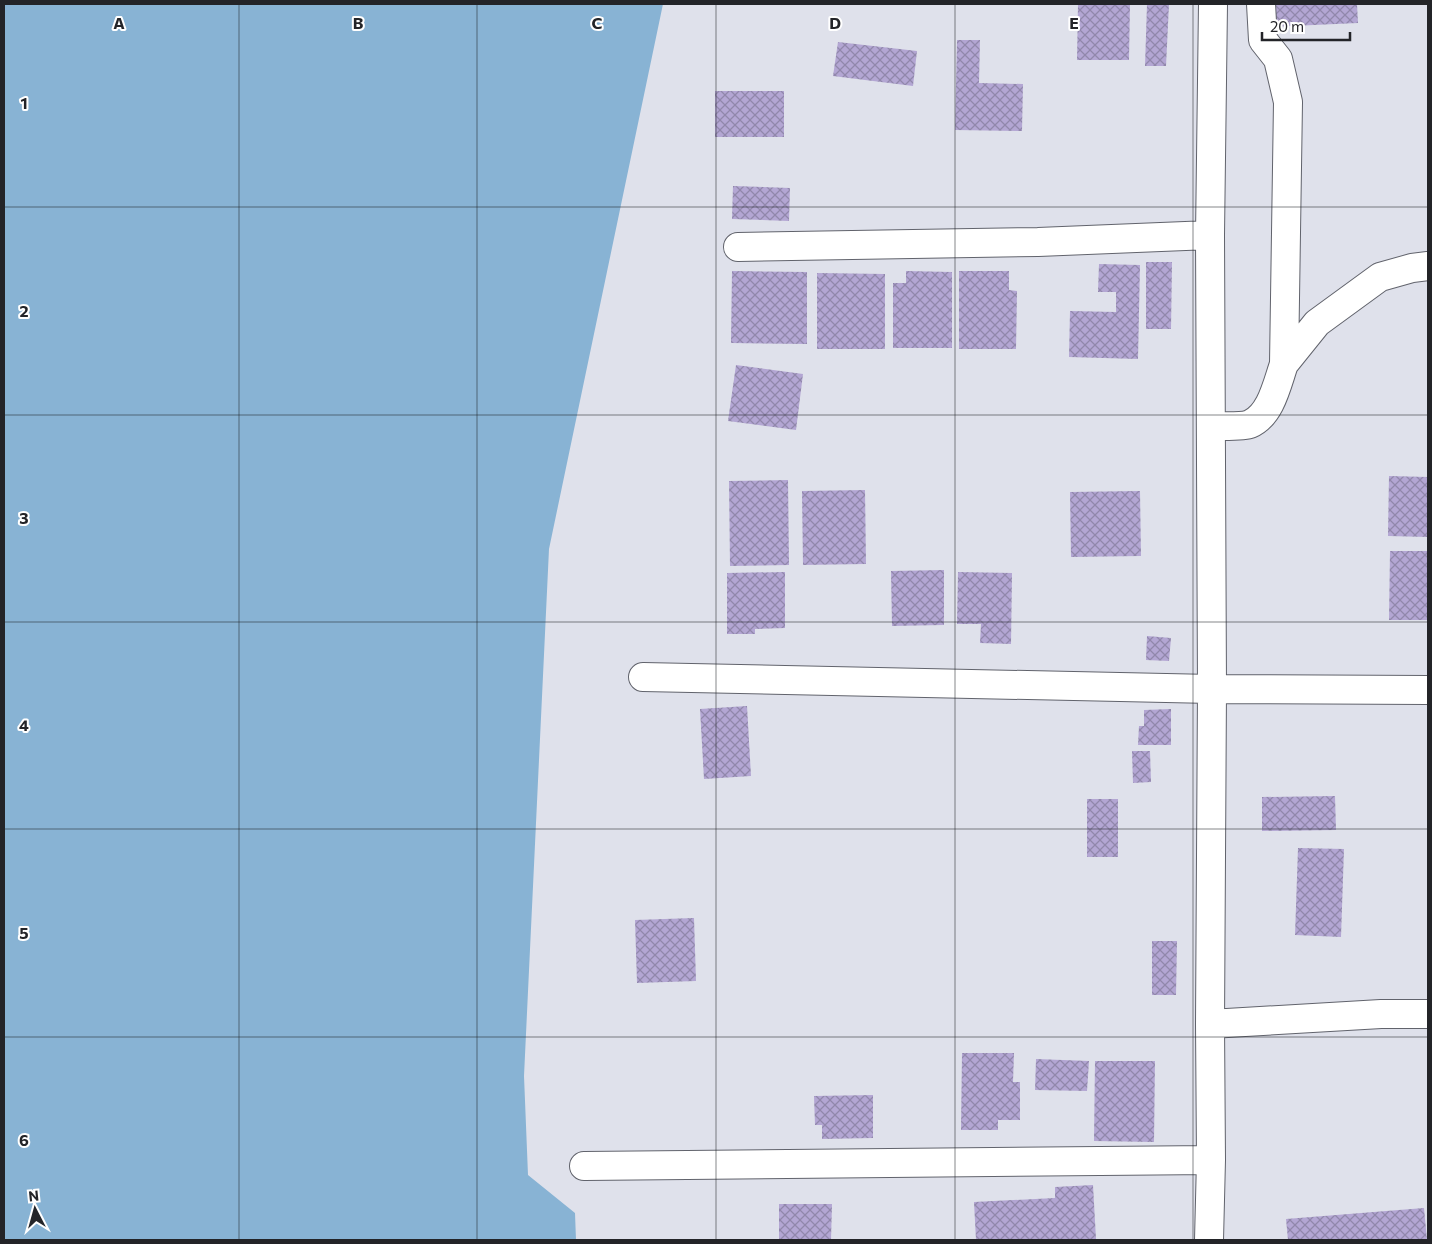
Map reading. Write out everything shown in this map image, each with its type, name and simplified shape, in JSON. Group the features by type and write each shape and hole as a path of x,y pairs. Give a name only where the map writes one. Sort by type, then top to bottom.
{"street":[{"path":"1209,1240 1211,1160 1212,689 1210,235 1213,4"},
{"path":"1211,426 1249,425 1263,414 1273,396 1284,364 1288,102 1278,59 1263,40 1261,4"},
{"path":"738,247 1038,242 1210,235"},
{"path":"1284,364 1317,323 1380,277 1412,268 1428,266"},
{"path":"643,676 1212,689 1428,690"},
{"path":"1210,1024 1381,1014 1428,1014"},
{"path":"584,1166 1211,1160"}],"water":[{"path":"4,4 663,4 549,549 524,1076 528,1175 575,1213 576,1240 4,1240"}],"building":[{"path":"1078,4 1130,4 1129,60 1077,60"},
{"path":"1147,4 1169,4 1166,66 1145,66"},
{"path":"1268,4 1357,4 1358,23 1269,27"},
{"path":"957,40 980,40 979,83 1023,84 1022,131 955,130"},
{"path":"838,42 917,51 913,86 833,76"},
{"path":"715,91 784,91 784,137 715,137"},
{"path":"733,186 790,188 789,221 732,219"},
{"path":"1146,262 1172,262 1171,329 1146,329"},
{"path":"1099,264 1140,265 1138,359 1069,357 1070,311 1116,312 1116,292 1098,292"},
{"path":"732,271 807,272 807,344 731,343"},
{"path":"906,271 952,272 952,348 893,348 893,283 906,283"},
{"path":"959,271 1009,271 1009,290 1017,291 1016,349 959,349"},
{"path":"817,273 885,274 885,349 817,349"},
{"path":"736,365 803,374 796,430 728,421"},
{"path":"1389,476 1428,477 1428,537 1388,536"},
{"path":"788,480 789,565 730,566 729,481"},
{"path":"865,490 866,564 803,565 802,491"},
{"path":"1140,491 1141,556 1071,557 1070,492"},
{"path":"1390,551 1428,551 1428,620 1389,620"},
{"path":"944,570 944,625 892,626 891,571"},
{"path":"785,572 785,628 755,629 755,634 727,634 727,573"},
{"path":"958,572 1012,573 1011,644 980,643 981,624 957,624"},
{"path":"1147,636 1171,638 1169,661 1146,660"},
{"path":"747,706 751,776 704,779 700,709"},
{"path":"1171,709 1171,745 1138,745 1139,726 1144,726 1144,710"},
{"path":"1132,751 1150,751 1151,782 1133,783"},
{"path":"1335,796 1336,830 1262,831 1262,797"},
{"path":"1087,799 1118,799 1118,857 1087,857"},
{"path":"1298,848 1344,849 1341,937 1295,935"},
{"path":"694,918 696,981 637,983 635,920"},
{"path":"1152,941 1177,941 1176,995 1152,995"},
{"path":"962,1053 1014,1053 1013,1082 1020,1082 1020,1120 998,1120 998,1130 961,1130"},
{"path":"1036,1059 1089,1061 1087,1091 1035,1090"},
{"path":"1095,1061 1155,1061 1154,1142 1094,1141"},
{"path":"873,1095 873,1138 822,1139 822,1125 815,1125 814,1096"},
{"path":"1093,1185 1096,1239 976,1240 974,1202 1055,1198 1055,1187"},
{"path":"779,1204 832,1204 831,1240 779,1240"},
{"path":"1424,1208 1427,1240 1288,1240 1286,1219"}]}
